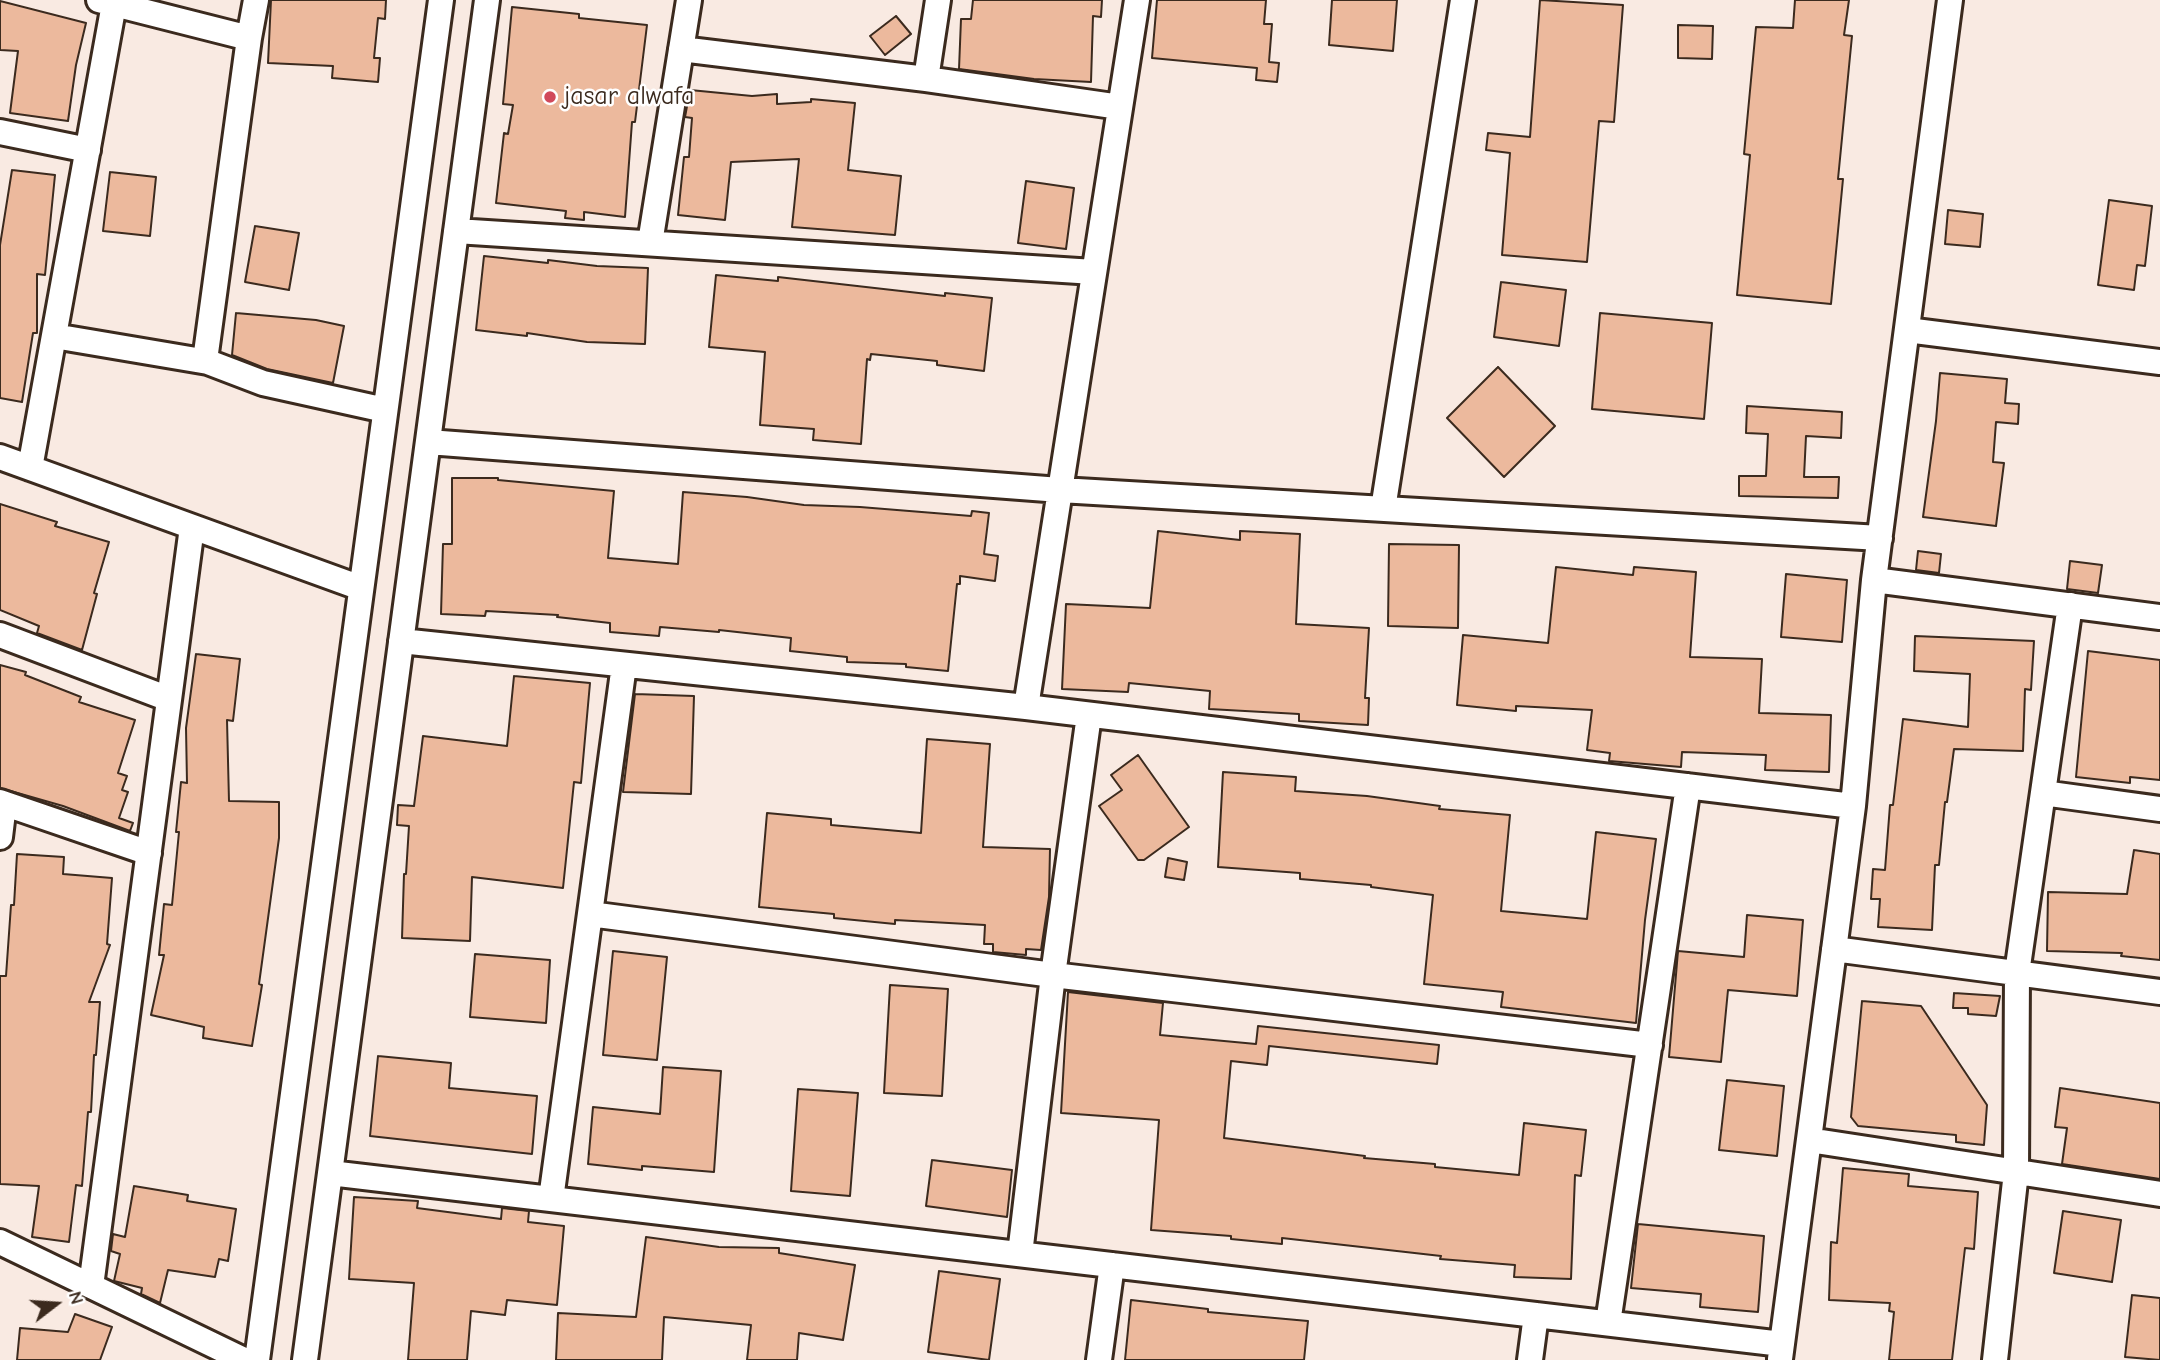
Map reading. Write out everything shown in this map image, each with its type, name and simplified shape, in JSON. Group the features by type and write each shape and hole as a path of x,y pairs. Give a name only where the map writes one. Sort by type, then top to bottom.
{"street":[{"path":"206,353 256,0"},
{"path":"257,1360 441,0"},
{"path":"305,1360 487,0"},
{"path":"650,243 689,0"},
{"path":"926,79 938,0"},
{"path":"1026,707 1137,0"},
{"path":"1383,509 1463,0"},
{"path":"330,1173 1608,1323 1781,1352 1853,806 1874,580 1950,0"},
{"path":"30,468 88,150 110,1 249,38"},
{"path":"681,48 1120,107"},
{"path":"0,132 88,150"},
{"path":"456,231 1094,272"},
{"path":"1907,330 2160,362"},
{"path":"54,336 208,362 263,383 386,411"},
{"path":"428,442 1060,490 1880,538"},
{"path":"0,457 361,588"},
{"path":"91,1286 192,527"},
{"path":"1874,580 2160,617"},
{"path":"1995,1360 2016,1172 2017,973 2070,606"},
{"path":"0,635 169,699"},
{"path":"401,641 1026,707 1853,806"},
{"path":"551,1199 624,665"},
{"path":"1020,1254 1053,975 1089,715"},
{"path":"1608,1323 1688,786"},
{"path":"2043,793 2160,809"},
{"path":"0,837 2,803 149,853"},
{"path":"590,914 1053,975 1650,1045"},
{"path":"1834,949 2160,992"},
{"path":"1809,1140 2160,1194"},
{"path":"0,1242 244,1360"},
{"path":"1099,1360 1112,1265"},
{"path":"1530,1360 1536,1315"}],"building":[{"path":"271,0 386,0 385,19 378,18 374,58 380,58 378,82 332,78 333,66 268,63"},
{"path":"973,0 1102,0 1101,17 1093,16 1091,82 1034,79 959,69 961,19 971,19"},
{"path":"1157,0 1266,0 1264,24 1272,24 1269,62 1279,63 1277,82 1256,80 1257,68 1152,58"},
{"path":"1332,0 1397,0 1393,51 1329,45"},
{"path":"1540,0 1623,5 1614,122 1599,121 1587,262 1502,255 1510,153 1486,150 1488,133 1530,137"},
{"path":"1795,0 1849,0 1844,35 1852,36 1838,179 1843,179 1831,304 1737,295 1750,155 1744,154 1756,27 1793,28"},
{"path":"0,1 86,23 76,65 68,121 10,113 18,51 0,50"},
{"path":"512,7 647,25 635,122 632,122 625,217 584,212 584,220 565,218 566,211 496,203 504,133 508,134 513,105 503,104"},
{"path":"896,16 911,34 885,55 870,36"},
{"path":"1678,25 1713,26 1712,59 1678,58"},
{"path":"690,90 752,96 777,94 777,104 811,102 811,99 855,103 848,170 901,176 895,235 792,227 799,159 731,162 725,220 678,215 684,157 689,157 692,118 685,117"},
{"path":"12,170 55,175 45,275 37,274 37,333 33,333 22,402 0,398 0,245"},
{"path":"110,172 156,177 150,236 103,231"},
{"path":"1026,181 1074,188 1066,249 1018,243"},
{"path":"2109,200 2152,206 2145,266 2137,265 2134,290 2098,285"},
{"path":"1948,210 1983,214 1980,247 1945,244"},
{"path":"255,226 299,233 289,290 245,282"},
{"path":"484,256 548,263 548,260 648,268 645,344 587,342 527,333 527,336 476,330"},
{"path":"716,275 778,281 778,277 945,296 945,293 992,298 984,371 937,365 937,361 871,354 870,360 867,359 861,444 813,440 814,429 760,425 765,352 709,347"},
{"path":"1501,282 1566,290 1559,346 1494,337"},
{"path":"236,313 316,320 344,326 333,383 267,369 232,355"},
{"path":"1600,313 1712,323 1704,419 1592,409"},
{"path":"1498,367 1555,426 1504,477 1447,418"},
{"path":"1940,373 2007,379 2005,403 2019,404 2018,424 1996,422 1993,462 2004,463 1996,526 1923,517"},
{"path":"1747,406 1842,412 1841,438 1806,436 1804,477 1839,477 1838,498 1739,496 1739,476 1766,476 1768,434 1746,433"},
{"path":"452,478 498,478 614,491 608,558 678,564 683,492 804,505 971,516 972,511 989,513 984,554 998,556 995,581 960,576 948,671 906,667 906,664 847,662 847,657 790,651 791,638 660,627 659,636 610,632 610,623 557,617 558,615 486,611 485,616 441,614 443,544 452,544"},
{"path":"0,504 57,522 55,526 109,542 94,593 97,594 82,650 37,633 39,626 0,610"},
{"path":"1158,531 1240,540 1240,531 1300,534 1296,624 1369,628 1365,698 1369,698 1368,725 1299,721 1299,714 1209,709 1210,691 1129,683 1128,692 1062,689 1066,604 1150,608"},
{"path":"1389,544 1459,545 1458,628 1388,626"},
{"path":"1918,551 1941,554 1939,573 1916,570"},
{"path":"2070,561 2102,565 2098,593 2067,589"},
{"path":"1556,567 1633,575 1634,567 1696,572 1690,657 1762,659 1759,713 1831,715 1829,772 1765,770 1766,755 1682,752 1681,767 1609,761 1610,753 1587,750 1592,710 1516,706 1516,711 1457,705 1463,635 1548,643"},
{"path":"1786,574 1847,580 1842,642 1781,637"},
{"path":"1915,636 2034,641 2031,690 2025,689 2023,751 1954,749 1945,802 1939,865 1935,865 1932,930 1878,927 1880,899 1871,899 1873,869 1885,870 1890,805 1893,805 1903,719 1968,727 1970,674 1914,671"},
{"path":"2088,651 2160,660 2160,780 2130,777 2130,783 2076,777"},
{"path":"196,654 240,659 233,721 227,720 229,801 279,802 279,838 252,1046 203,1038 204,1027 151,1015 164,955 159,955 164,904 172,905 181,782 187,783 186,728"},
{"path":"0,665 26,672 25,675 81,697 79,702 135,720 118,773 127,776 122,790 128,792 119,818 133,823 130,831 63,806 0,788"},
{"path":"514,676 590,683 581,783 574,782 563,888 472,877 470,941 402,938 409,826 397,825 398,805 414,806 423,736 507,746"},
{"path":"635,694 694,696 691,794 623,792"},
{"path":"927,739 990,744 983,847 1050,849 1049,897 1041,950 1026,949 1026,955 993,952 993,944 984,944 985,925 895,920 895,924 834,918 834,914 759,907 767,813 831,819 831,825 921,833"},
{"path":"1138,755 1189,827 1144,860 1138,860 1099,806 1122,790 1111,775"},
{"path":"1223,772 1296,777 1295,791 1367,796 1440,806 1439,809 1510,815 1501,911 1587,919 1596,832 1656,839 1645,920 1636,1023 1501,1007 1503,992 1424,984 1433,895 1371,885 1300,879 1300,873 1218,867"},
{"path":"2134,850 2160,854 2160,960 2121,956 2122,953 2047,951 2048,892 2127,894"},
{"path":"17,854 64,857 63,874 112,878 107,944 110,945 89,1002 100,1002 96,1055 82,1186 76,1185 69,1242 32,1237 39,1186 0,1184 0,976 6,976"},
{"path":"1168,858 1187,862 1184,880 1165,877"},
{"path":"1747,915 1803,920 1797,996 1728,990 1721,1062 1669,1057 1678,951 1744,957"},
{"path":"613,951 667,957 657,1060 603,1055"},
{"path":"475,954 550,960 546,1023 470,1017"},
{"path":"890,985 948,989 942,1096 884,1093"},
{"path":"1068,992 1163,1003 1160,1035 1256,1044 1258,1026 1439,1045 1437,1064 1269,1046 1267,1065 1231,1061 1224,1138 1365,1156 1364,1158 1435,1164 1435,1167 1519,1175 1524,1123 1586,1130 1581,1176 1575,1175 1571,1279 1514,1277 1515,1265 1440,1259 1441,1256 1282,1238 1282,1244 1231,1239 1231,1236 1151,1230 1159,1120 1061,1113"},
{"path":"1954,993 2000,996 1996,1016 1968,1014 1968,1008 1953,1008"},
{"path":"1862,1001 1921,1006 1987,1105 1984,1145 1956,1142 1956,1135 1858,1126 1851,1117"},
{"path":"378,1056 451,1063 449,1088 537,1096 532,1154 370,1136"},
{"path":"663,1067 721,1071 714,1172 642,1166 642,1170 588,1164 593,1107 660,1114"},
{"path":"1727,1080 1784,1086 1777,1156 1719,1150"},
{"path":"2060,1088 2160,1103 2160,1179 2062,1164 2067,1128 2055,1127"},
{"path":"798,1089 858,1093 850,1196 791,1191"},
{"path":"932,1160 1012,1170 1007,1217 926,1206"},
{"path":"1843,1168 1909,1174 1908,1186 1978,1192 1974,1249 1965,1248 1952,1360 1889,1360 1894,1312 1889,1311 1890,1303 1829,1300 1831,1242 1837,1243"},
{"path":"134,1186 188,1195 187,1201 236,1209 228,1261 219,1259 215,1277 168,1270 160,1303 141,1294 142,1288 114,1281 120,1254 111,1251 113,1234 125,1237"},
{"path":"354,1197 418,1201 417,1208 501,1219 502,1208 529,1211 528,1222 564,1226 557,1305 507,1300 505,1315 471,1311 467,1360 408,1360 414,1283 349,1279"},
{"path":"2063,1211 2121,1220 2112,1282 2054,1273"},
{"path":"1638,1224 1764,1236 1758,1312 1700,1307 1701,1294 1631,1288"},
{"path":"646,1237 719,1247 779,1248 779,1253 855,1265 843,1340 799,1333 797,1360 747,1360 751,1325 664,1317 662,1360 556,1360 558,1313 636,1317"},
{"path":"939,1271 1000,1279 989,1360 928,1352"},
{"path":"2132,1295 2160,1298 2160,1360 2125,1357"},
{"path":"1131,1300 1208,1309 1208,1312 1308,1321 1304,1360 1125,1360"},
{"path":"75,1314 112,1327 100,1360 17,1360 20,1328 68,1332"}],"place":[{"name":"jasar alwafa","path":"550,97"}]}
